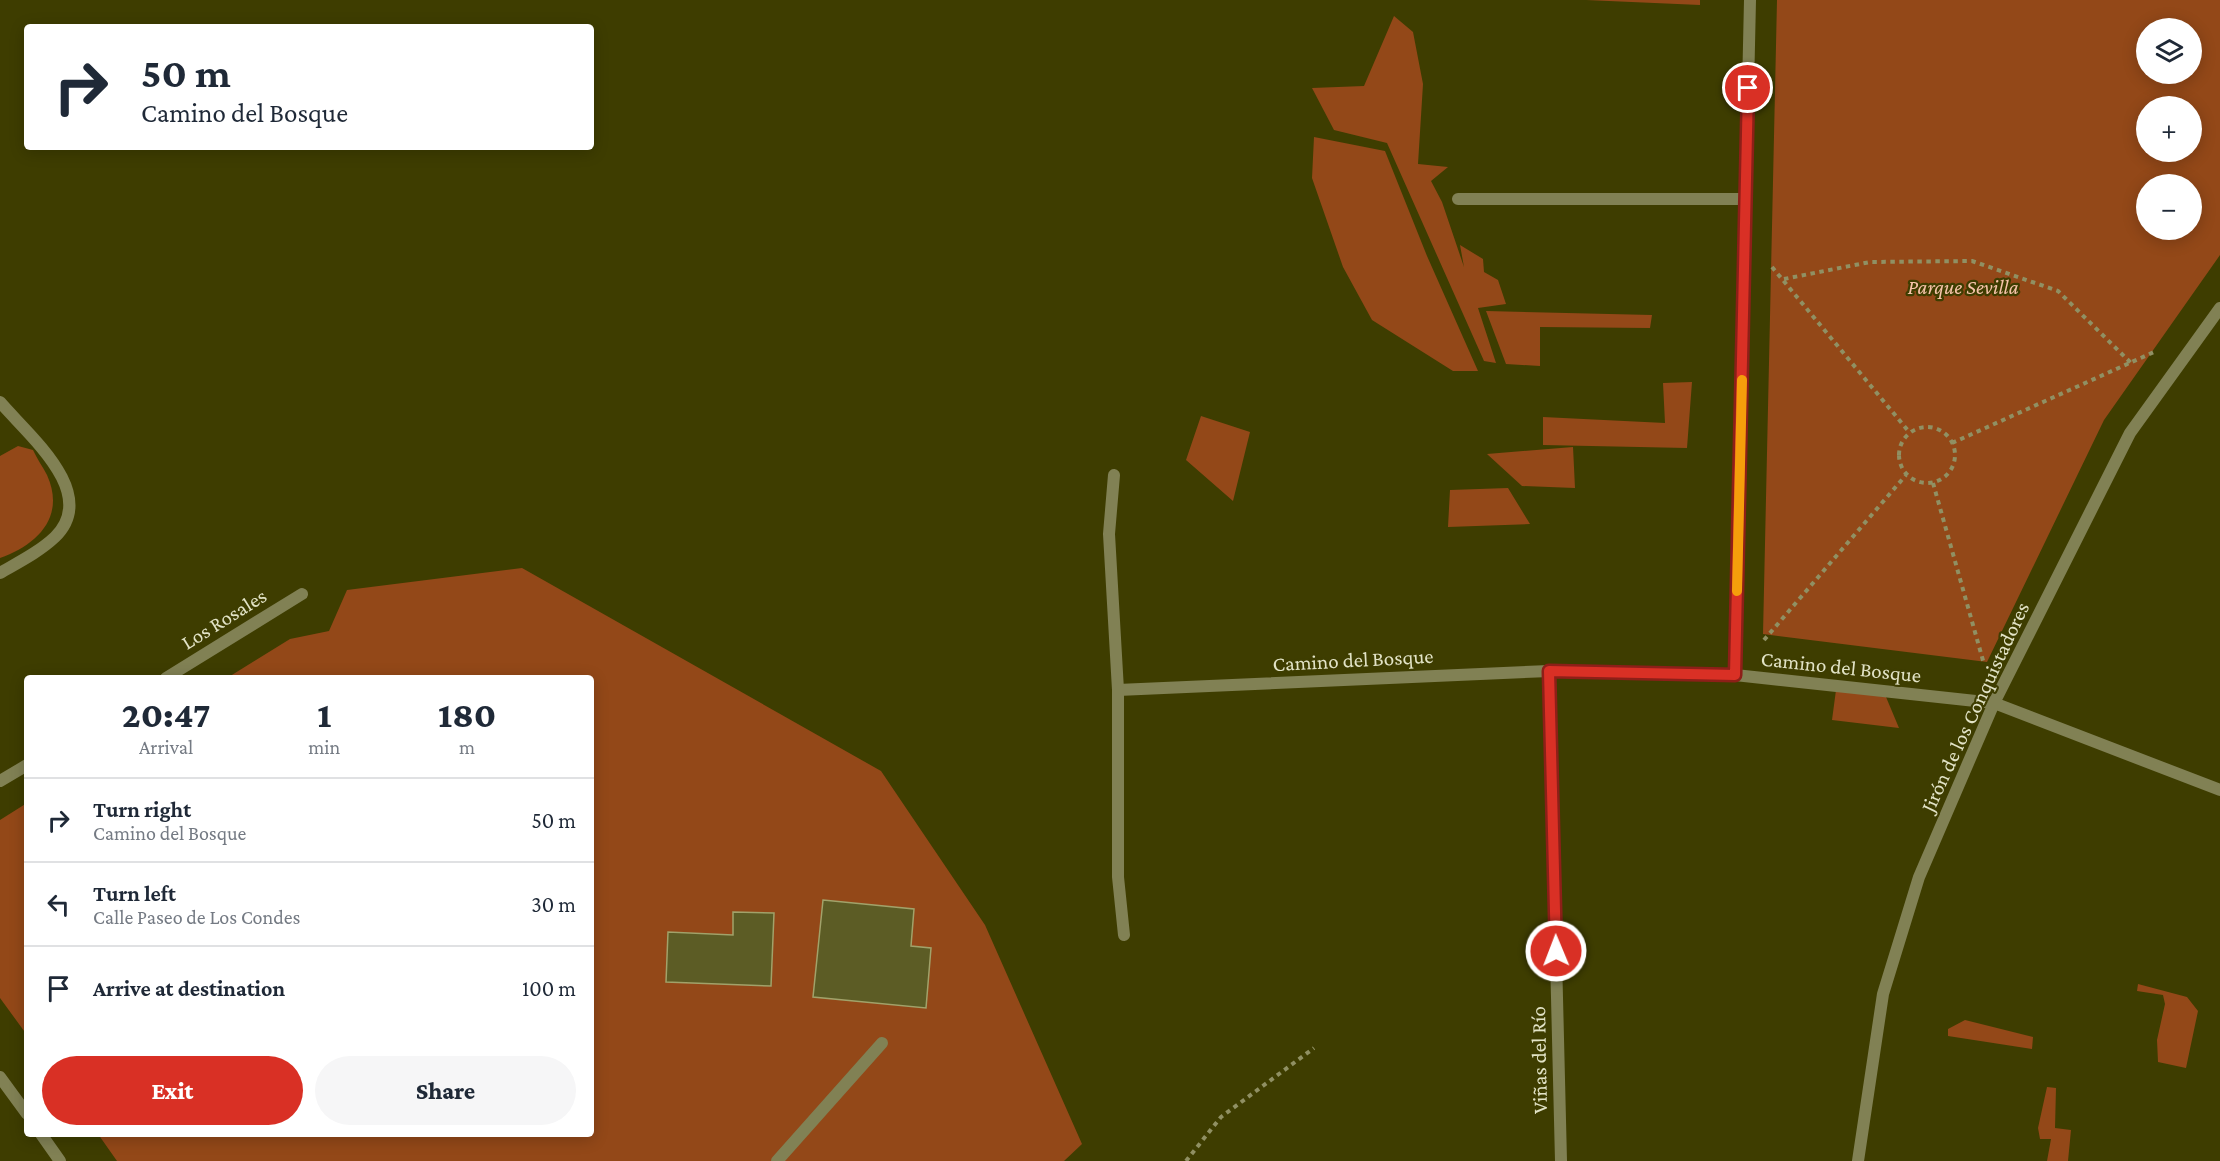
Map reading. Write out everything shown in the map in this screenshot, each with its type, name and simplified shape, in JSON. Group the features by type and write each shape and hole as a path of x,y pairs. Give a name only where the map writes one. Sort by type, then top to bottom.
{"street":[{"path":"1735,675 1750,0"},
{"path":"1458,199 1745,199"},
{"name":"Jirón de los Conquistadores","path":"1858,1161 1883,994 1919,877 1994,703 2130,433 2220,308"},
{"path":"0,402 48,456 66,484 70,506 66,522 56,535 43,547 0,573"},
{"path":"1114,475 1109,534 1118,690 1118,877 1124,935"},
{"name":"Los Rosales","path":"171,675 302,594"},
{"name":"Camino del Bosque","path":"1118,690 1549,671 1735,675 1994,703 2220,790"},
{"name":"Viñas del Río","path":"1549,671 1561,1161"},
{"path":"0,781 24,767"},
{"path":"777,1161 882,1043"},
{"path":"0,1077 24,1110"},
{"path":"43,1137 60,1161"}],"path":[{"path":"1745,238 1784,279 1910,433"},
{"path":"1784,279 1870,262 1972,261 2058,291 2131,363"},
{"path":"1952,442 2161,349"},
{"path":"1925,427 1934,428 1941,430 1952,442 1955,459 1953,468 1941,480 1923,484 1906,475 1899,458 1904,439 1910,433 1925,427"},
{"path":"1735,675 1906,475"},
{"path":"1933,483 1994,703"},
{"path":"1186,1161 1221,1117 1314,1048"}],"green space":[{"path":"1586,0 1700,0 1700,5"},
{"name":"Parque Sevilla","path":"1777,0 2220,0 2220,255 2104,420 1987,662 1763,634"},
{"path":"1394,16 1413,32 1423,84 1418,164 1448,167 1431,181 1442,202 1464,267 1460,245 1483,259 1484,272 1498,280 1506,304 1478,308 1496,363 1484,361 1387,143 1334,130 1312,88 1364,86"},
{"path":"1314,137 1385,151 1427,256 1478,371 1453,371 1372,320 1343,267 1312,178"},
{"path":"1486,311 1652,315 1650,328 1540,327 1540,366 1506,364"},
{"path":"1692,382 1687,448 1543,445 1543,417 1665,423 1663,383"},
{"path":"1201,416 1250,432 1233,501 1186,460"},
{"path":"18,446 33,450 47,475 52,490 53,504 50,516 36,537 26,545 0,558 0,456"},
{"path":"1573,447 1575,488 1522,486 1487,454"},
{"path":"1508,488 1530,524 1448,527 1450,490"},
{"path":"522,568 881,771 985,925 1082,1144 1064,1161 117,1161 100,1137 594,1137 594,675 232,675 290,639 329,631 347,590"},
{"path":"1836,690 1886,697 1899,728 1832,720"},
{"path":"24,805 24,1031 0,998 0,820"},
{"path":"2138,984 2187,997 2198,1011 2186,1068 2158,1062 2157,1040 2165,1004 2163,995 2137,991"},
{"path":"1965,1020 2033,1037 2032,1049 1948,1036 1948,1029"},
{"path":"2047,1087 2056,1088 2055,1128 2071,1130 2068,1161 2047,1161 2051,1139 2040,1139 2038,1128"}],"building":[{"path":"823,900 914,909 911,946 931,948 926,1008 813,997"},
{"path":"733,912 774,913 771,986 666,982 668,932 733,935"}],"slow traffic":[{"path":"1737,591 1742,380"}],"route":[{"path":"1556,951 1549,671 1735,675 1748,88"}]}
